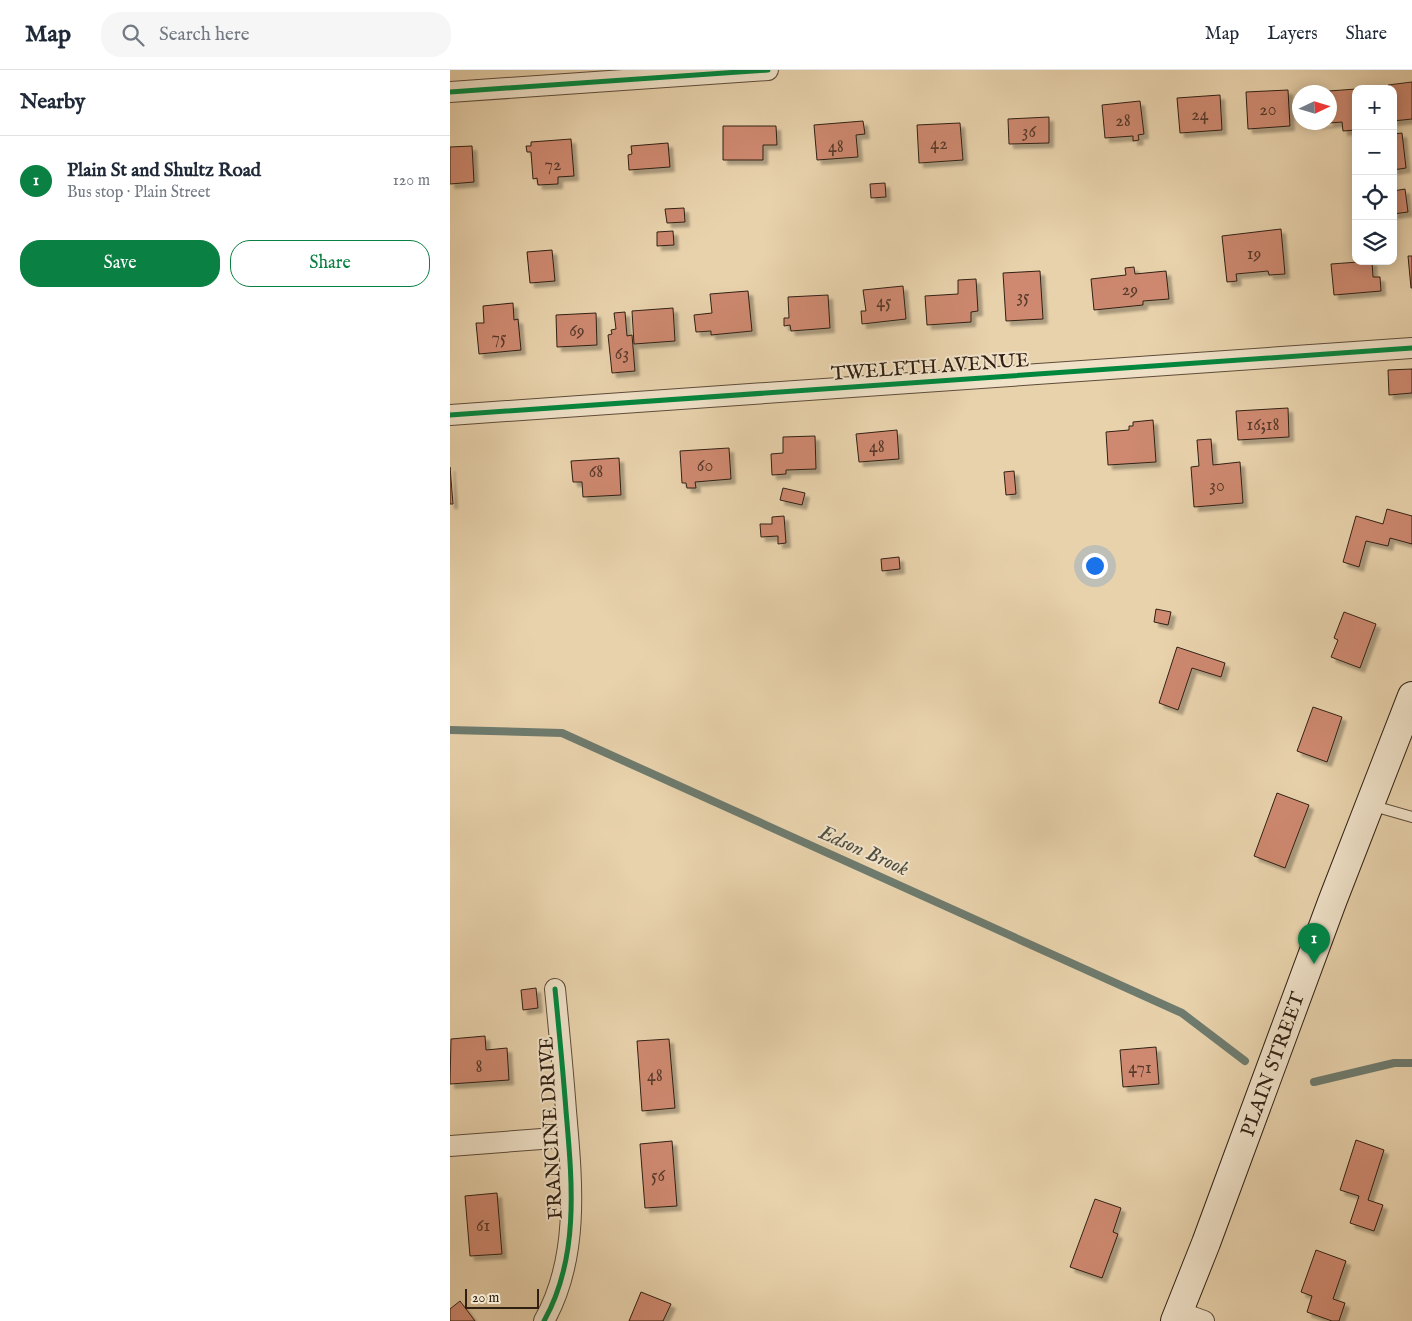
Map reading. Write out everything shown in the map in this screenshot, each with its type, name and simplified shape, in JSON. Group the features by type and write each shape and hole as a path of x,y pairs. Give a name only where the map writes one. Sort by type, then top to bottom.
{"main road":[{"name":"PLAIN STREET","path":"1186,1318 1369,805 1412,696"}],"street":[{"path":"450,92 768,70"},
{"name":"TWELFTH AVENUE","path":"450,415 1412,348"},
{"name":"FRANCINE DRIVE","path":"544,1321 554,1304 571,1236 572,1177 556,989"},
{"path":"450,1146 568,1137"}],"lane":[{"path":"1369,805 1412,817"}],"building":[{"path":"1412,82 1412,119 1397,121 1397,85 1388,85"},
{"path":"1352,89 1352,130 1343,131 1342,122 1337,122 1337,90"},
{"path":"1288,90 1290,126 1248,129 1246,92"},
{"path":"1220,95 1222,130 1180,133 1177,98"},
{"path":"1140,101 1144,134 1138,135 1139,140 1133,141 1133,136 1105,138 1102,105"},
{"path":"1049,117 1049,143 1009,144 1008,119"},
{"path":"863,121 865,134 856,135 858,157 817,160 814,125"},
{"path":"960,123 963,160 919,163 917,125"},
{"path":"723,126 776,126 777,145 763,145 763,160 723,160"},
{"path":"1402,133 1406,168 1397,169 1397,134"},
{"path":"571,139 574,176 558,177 558,184 538,185 537,178 533,179 531,152 527,152 526,146 531,146 531,142"},
{"path":"668,143 670,167 629,170 628,155 632,154 631,146"},
{"path":"472,146 474,182 450,184 450,147"},
{"path":"885,183 886,197 871,198 870,184"},
{"path":"1405,189 1408,212 1397,213 1397,190"},
{"path":"684,208 685,222 667,223 665,209"},
{"path":"1281,229 1285,274 1269,275 1268,271 1236,274 1237,281 1227,282 1222,236"},
{"path":"673,231 674,245 657,246 657,232"},
{"path":"552,250 555,281 530,283 527,252"},
{"path":"1408,256 1412,256 1412,288 1411,288"},
{"path":"1352,262 1352,265 1372,265 1373,277 1380,277 1381,291 1334,295 1331,264"},
{"path":"1134,267 1135,274 1166,271 1169,299 1143,301 1143,305 1094,310 1091,279 1126,275 1125,268"},
{"path":"1040,271 1043,319 1006,321 1003,273"},
{"path":"976,279 978,311 971,312 971,322 927,325 925,296 958,294 958,280"},
{"path":"903,286 906,319 862,324 861,311 866,311 863,290"},
{"path":"748,291 752,331 711,335 711,331 696,332 694,315 712,313 710,294"},
{"path":"828,295 830,328 791,331 790,325 784,326 784,318 789,318 788,297"},
{"path":"513,303 514,320 518,319 521,350 479,354 476,323 484,323 483,306"},
{"path":"673,308 675,341 634,344 632,311"},
{"path":"625,312 627,336 632,335 635,371 612,373 608,335 612,334 611,330 616,329 614,313"},
{"path":"596,313 597,345 557,347 556,315"},
{"path":"1412,369 1412,393 1389,395 1388,370"},
{"path":"1288,408 1289,437 1238,440 1236,411"},
{"path":"1153,420 1156,462 1108,465 1106,432 1129,430 1129,426 1133,426 1133,422"},
{"path":"897,430 899,459 859,462 856,434"},
{"path":"815,436 816,469 786,470 786,474 772,475 771,454 783,453 783,437"},
{"path":"1211,439 1213,465 1240,462 1243,503 1194,507 1191,467 1199,466 1197,440"},
{"path":"729,448 731,479 695,482 696,488 687,488 686,483 682,483 680,451"},
{"path":"619,458 621,495 583,497 582,482 573,482 571,461"},
{"path":"450,467 453,504 450,504"},
{"path":"1014,471 1016,494 1006,495 1004,472"},
{"path":"783,488 805,493 802,505 780,500"},
{"path":"1387,509 1412,516 1412,544 1390,538 1388,546 1366,541 1359,567 1343,562 1356,516 1383,524"},
{"path":"784,516 786,543 778,544 778,536 761,537 760,524 772,524 772,517"},
{"path":"899,557 900,569 882,571 881,559"},
{"path":"1156,609 1171,612 1168,625 1154,622"},
{"path":"1344,612 1376,624 1360,668 1331,657 1338,640 1334,638"},
{"path":"1177,647 1225,663 1221,677 1192,668 1178,710 1159,703"},
{"path":"1313,707 1342,717 1327,762 1297,751"},
{"path":"1277,793 1309,805 1285,868 1254,856"},
{"path":"536,988 538,1008 523,1010 521,990"},
{"path":"485,1036 486,1050 507,1048 509,1080 450,1084 451,1039"},
{"path":"669,1039 675,1108 642,1111 637,1041"},
{"path":"1156,1047 1159,1084 1123,1087 1120,1050"},
{"path":"1356,1140 1384,1150 1368,1200 1383,1205 1374,1231 1350,1223 1359,1196 1340,1190"},
{"path":"672,1141 677,1206 645,1208 640,1144"},
{"path":"497,1193 502,1254 470,1256 465,1196"},
{"path":"1095,1199 1121,1208 1113,1232 1118,1234 1102,1278 1070,1267"},
{"path":"1316,1250 1346,1261 1333,1299 1345,1303 1339,1321 1332,1321 1307,1312 1312,1296 1301,1292"},
{"path":"641,1292 671,1304 663,1321 629,1321"},
{"path":"460,1301 475,1321 450,1321 450,1309"}],"waterway":[{"name":"Edson Brook","path":"450,730 562,733 1182,1013 1245,1061"},
{"name":"Edson Brook","path":"1314,1082 1394,1063 1412,1063"}],"cycle path":[{"path":"450,92 768,70"},
{"path":"450,415 1412,348"},
{"path":"544,1321 556,1296 563,1271 571,1218 570,1164 555,989"}],"place":[{"name":"Plain St and Shultz Road","path":"1314,964"}]}
